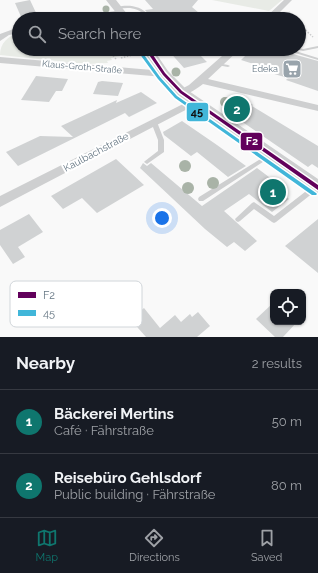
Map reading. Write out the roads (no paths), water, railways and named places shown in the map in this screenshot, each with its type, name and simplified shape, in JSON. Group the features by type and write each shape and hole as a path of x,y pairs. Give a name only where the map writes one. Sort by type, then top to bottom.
{"street":[{"path":"111,0 121,12"},
{"path":"275,12 288,0"},
{"path":"0,38 6,33 12,32"},
{"path":"152,56 164,74 193,102 317,187"},
{"path":"181,92 193,87 223,65 230,56"},
{"name":"Klaus-Groth-Straße","path":"0,60 164,74"},
{"path":"201,80 318,108"},
{"name":"Kaulbachstraße","path":"0,202 193,102"}],"lane":[{"path":"123,12 130,6 140,8 144,12"},
{"path":"306,49 318,46"},
{"path":"306,55 318,59"},
{"path":"147,162 161,152 161,140 154,122"},
{"path":"201,199 270,155"},
{"path":"238,218 254,205 274,220 317,187"}],"place":[{"name":"Edeka","path":"292,69"},
{"name":"Reisebüro Gehlsdorf","path":"237,109"},
{"name":"Bäckerei Mertins","path":"273,192"}]}
